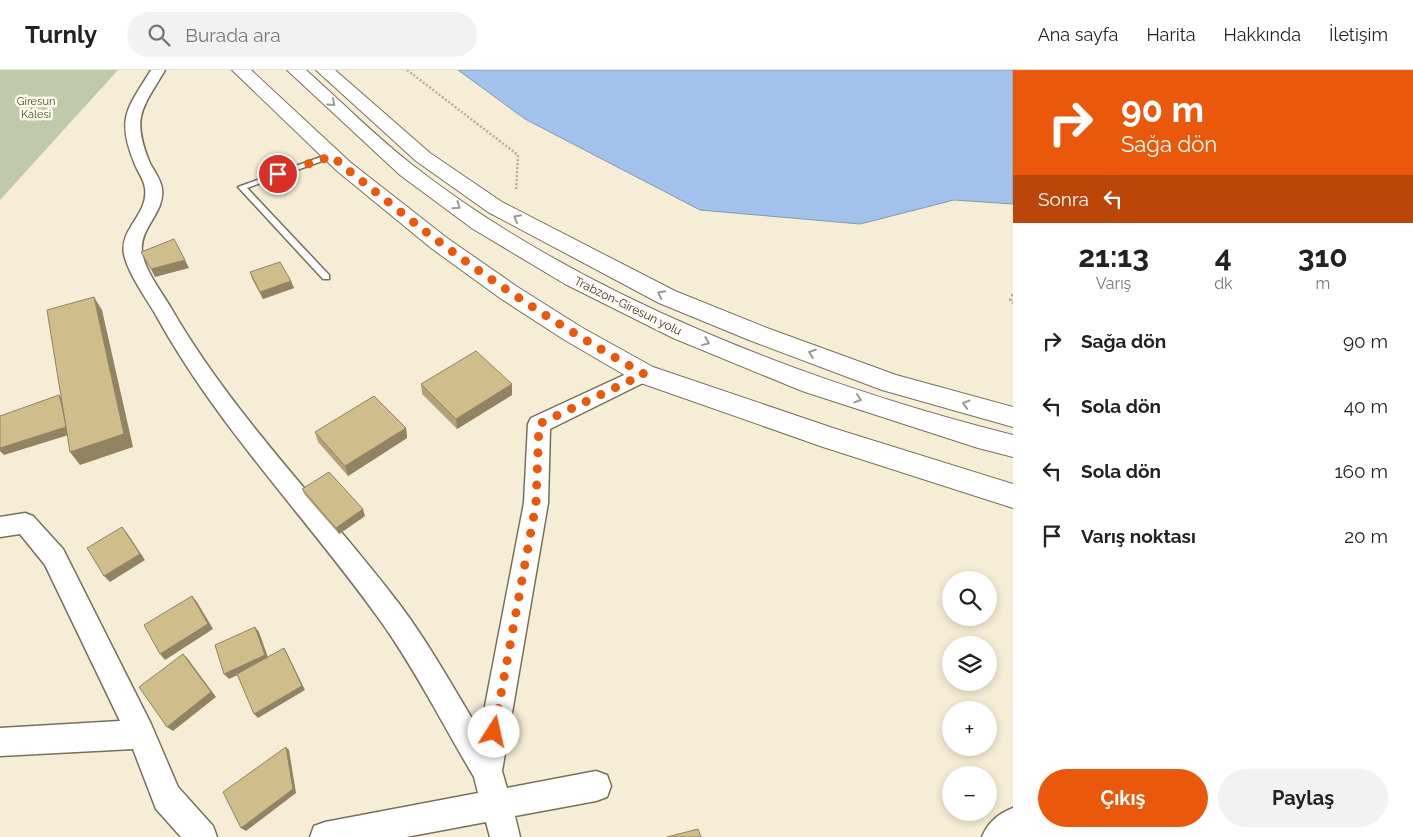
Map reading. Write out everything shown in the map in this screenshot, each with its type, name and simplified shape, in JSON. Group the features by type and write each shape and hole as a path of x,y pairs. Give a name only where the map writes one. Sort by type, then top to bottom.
{"main road":[{"path":"241,70 332,156 439,243 508,292 572,333 644,374 833,439 1013,496"},
{"name":"Trabzon-Giresun yolu","path":"296,70 407,171 481,224 573,279 682,332 811,384 978,438 1013,446"},
{"name":"Trabzon-Giresun yolu","path":"325,70 424,157 495,207 667,297 758,334 891,383 1013,417"}],"street":[{"path":"158,70 136,105 131,122 133,140 155,190 151,212 133,236 133,254 167,319 208,385 296,498 356,568 418,653 487,770 505,837"},
{"path":"487,770 536,504 539,424 644,374"},
{"path":"0,528 25,522 54,557 141,734 167,798 202,837"},
{"path":"0,742 141,734"},
{"path":"325,837 596,786"},
{"path":"997,837 1013,823"}],"lane":[{"path":"326,277 242,187 332,156"}],"path":[{"path":"407,70 518,155 516,191"},
{"path":"1013,294 1010,301 1013,303"}],"green space":[{"name":"Giresun Kalesi","path":"0,70 118,70 0,200"}],"water":[{"path":"458,70 1013,70 1013,204 954,200 860,224 700,210 525,119"}],"building":[{"path":"174,239 185,260 151,269 141,252"},
{"path":"280,262 291,281 260,292 250,272"},
{"path":"94,297 124,434 70,452 47,310"},
{"path":"476,351 512,384 456,419 421,384"},
{"path":"59,395 66,427 0,448 0,416"},
{"path":"374,396 406,428 345,466 315,432"},
{"path":"329,472 363,509 336,528 302,489"},
{"path":"122,527 140,554 104,576 87,548"},
{"path":"192,596 208,624 160,654 144,625"},
{"path":"255,627 265,655 224,674 215,645"},
{"path":"284,648 302,686 254,714 237,674"},
{"path":"183,654 211,692 167,727 139,687"},
{"path":"286,747 293,789 241,828 223,792"},
{"path":"698,829 701,837 667,837"}],"route":[{"path":"278,174 332,156 439,243 508,292 572,333 644,374 539,424 536,504 494,732"}]}
